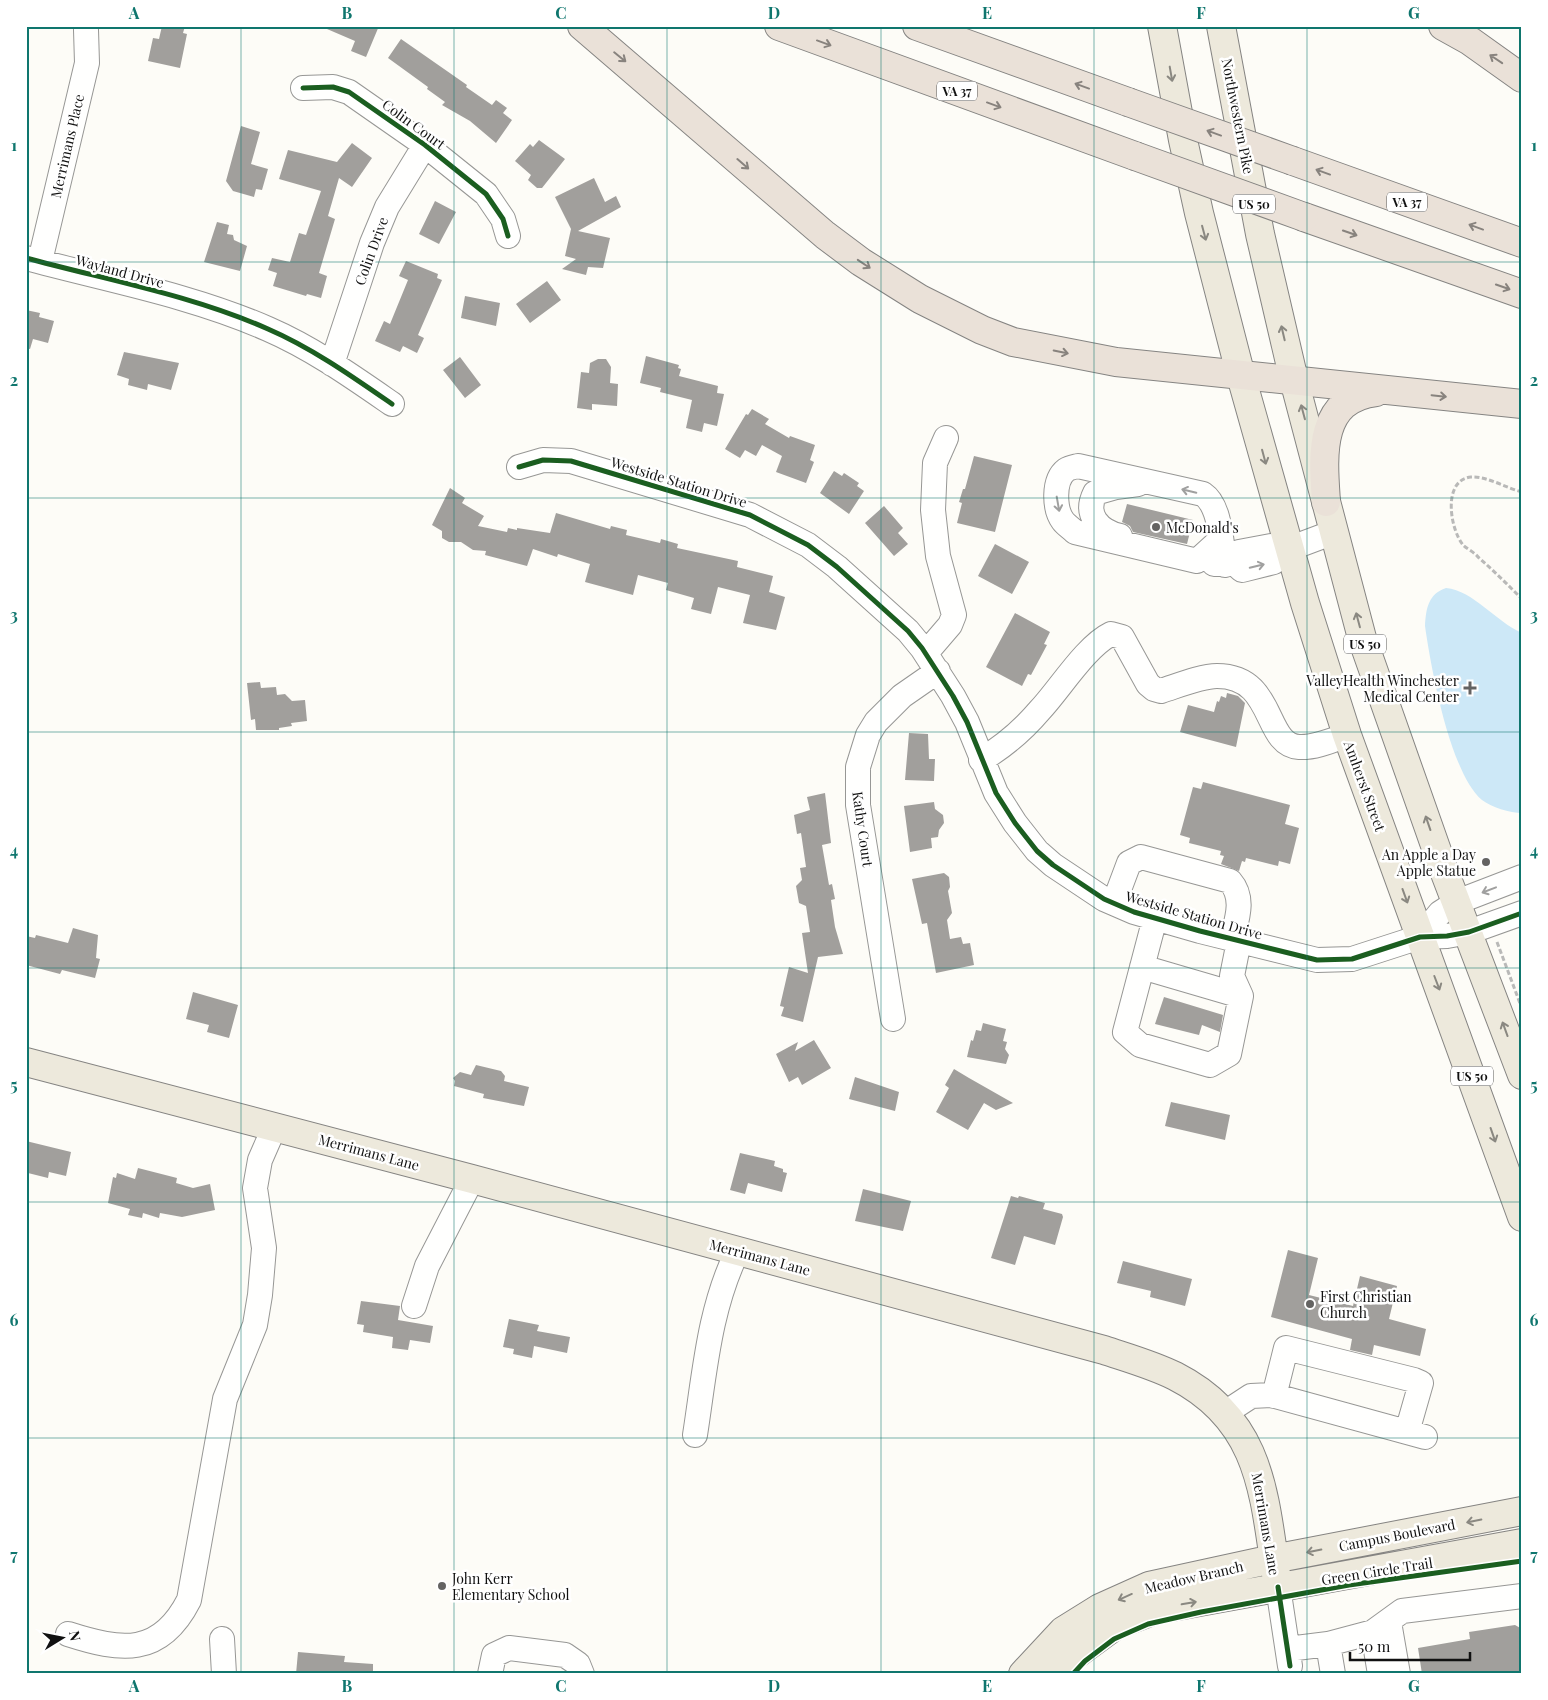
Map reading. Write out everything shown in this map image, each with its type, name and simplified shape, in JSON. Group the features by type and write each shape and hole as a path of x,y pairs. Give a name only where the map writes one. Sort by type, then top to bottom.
{"highway":[{"path":"582,26 825,235 861,262 920,299 982,330 1013,342 1116,362 1522,404"},
{"name":"VA 37","path":"779,26 1304,217 1522,294"},
{"name":"VA 37","path":"917,26 1522,243"},
{"path":"1443,26 1470,41 1522,78"},
{"path":"1326,502 1324,464 1327,435 1331,422 1338,410 1351,399 1370,393 1391,390"}],"main road":[{"name":"US 50","path":"1162,26 1195,195 1241,376"},
{"name":"Northwestern Pike","path":"1221,26 1260,234 1294,380"},
{"name":"Amherst Street","path":"1241,376 1283,551 1347,735 1522,1216"},
{"name":"US 50","path":"1294,380 1362,638 1457,902 1522,1075"},
{"name":"Merrimans Lane","path":"26,1062 738,1250 1104,1350 1154,1367 1191,1385 1224,1413 1238,1429 1255,1462 1265,1501 1278,1587"},
{"name":"Campus Boulevard","path":"1273,1559 1522,1511"},
{"path":"1278,1587 1522,1543"},
{"name":"Meadow Branch","path":"1023,1674 1031,1662 1063,1631 1100,1608 1149,1586 1273,1559"},
{"name":"Meadow Branch","path":"1056,1674 1075,1655 1116,1625 1155,1610 1278,1587"}],"street":[{"name":"Merrimans Place","path":"33,260 87,63 86,30"},
{"name":"Colin Court","path":"303,88 334,87 349,92 425,145 486,194 503,219 508,236"},
{"name":"Colin Drive","path":"332,364 375,236 388,207 425,145"},
{"name":"Wayland Drive","path":"33,260 232,315 269,329 332,364 392,404"},
{"name":"Kathy Court","path":"893,1019 858,805 858,767 868,735 876,722 932,662 954,615 938,556 933,510 935,463 946,438"},
{"name":"Westside Station Drive","path":"519,467 543,460 571,461 750,515 808,545 837,567 908,631 932,662 967,722 996,793 1015,823 1037,851 1075,881 1114,903 1155,918 1317,960 1352,959 1420,937"},
{"path":"1229,564 1220,540 1216,512 1211,500 1203,494 1078,466 1067,470 1060,478 1056,494 1058,511 1062,520 1075,532 1192,560 1229,564 1242,570 1274,562 1283,551 1334,532"},
{"path":"1152,482 1116,487 1095,493 1091,502 1092,515 1097,524 1107,532 1179,551 1192,560"},
{"path":"1192,560 1220,540"},
{"path":"981,760 1011,739 1040,711 1079,663 1111,634 1122,637 1148,684 1154,689 1161,690 1215,676 1232,678 1247,683 1259,696 1281,739 1288,745 1300,748 1347,735"},
{"path":"1114,903 1129,863 1141,857 1230,881 1237,889 1239,912 1232,976 1241,996 1229,1054 1210,1065 1140,1046 1125,1032 1155,918"},
{"path":"1420,937 1440,912 1457,902 1522,877"},
{"path":"1420,937 1447,936 1469,932 1522,912"},
{"path":"1142,967 1241,996"},
{"path":"68,1634 104,1646 123,1647 141,1644 159,1637 170,1629 180,1617 189,1600 226,1399 234,1372 255,1326 264,1248 255,1188 260,1160 274,1128"},
{"path":"414,1306 427,1266 472,1179"},
{"path":"696,1435 716,1303 725,1276 738,1250"},
{"path":"1224,1413 1251,1396 1260,1394 1274,1396 1416,1435 1421,1383 1286,1348 1274,1396"},
{"name":"Merrimans Lane","path":"1278,1587 1289,1658 1328,1644"},
{"path":"1333,1674 1328,1644 1381,1627 1402,1611 1522,1596"},
{"path":"1380,1674 1381,1627"},
{"path":"1381,1627 1398,1674"},
{"path":"222,1639 224,1674"},
{"path":"490,1674 494,1655 509,1648 569,1656 578,1664 582,1674"}],"path":[{"path":"1522,492 1472,477 1461,480 1454,487 1452,502 1454,526 1464,546 1476,555 1522,600"},
{"path":"1497,942 1522,1009"}],"water":[{"path":"1446,588 1456,590 1475,600 1512,628 1522,633 1522,813 1501,809 1482,800 1460,767 1451,744 1437,692 1425,626 1429,603 1435,594"}],"building":[{"path":"162,26 185,26 183,33 187,34 180,68 148,61 153,38 159,39"},
{"path":"320,26 379,26 366,57 351,51 355,41"},
{"path":"401,39 467,85 466,87 492,105 496,100 507,108 503,113 512,120 496,143 470,121 442,105 445,102 427,89 428,87 388,58"},
{"path":"241,126 260,132 251,164 268,169 262,190 256,189 254,197 233,191 226,181"},
{"path":"539,140 565,159 542,188 537,188 528,180 531,175 515,161 530,144 533,147"},
{"path":"352,143 372,158 352,187 339,178 328,216 335,219 319,273 327,276 321,298 307,294 306,296 273,286 277,273 268,270 272,258 290,262 299,233 306,235 321,191 279,179 288,150 337,162"},
{"path":"594,178 605,202 616,196 621,207 578,231 610,238 603,268 588,267 586,275 562,269 576,259 565,256 571,229 555,197"},
{"path":"435,201 456,212 439,244 419,234"},
{"path":"217,222 229,225 227,234 233,235 234,240 247,246 240,271 204,262"},
{"path":"406,261 438,274 437,278 442,280 418,335 424,338 417,353 403,346 400,352 375,341 384,321 390,324 408,280 399,276"},
{"path":"547,281 561,300 530,323 516,304"},
{"path":"465,296 500,303 496,326 461,318"},
{"path":"26,310 40,313 39,317 54,321 48,343 33,339 30,349 26,348"},
{"path":"124,352 179,363 171,390 148,384 147,390 128,385 129,379 117,375"},
{"path":"646,356 679,365 678,368 681,369 679,376 718,386 717,393 724,394 717,426 704,423 702,432 686,428 692,400 660,392 661,388 640,383"},
{"path":"460,357 481,385 465,398 443,370"},
{"path":"598,359 606,359 611,367 610,383 618,384 617,406 592,404 592,410 577,408 581,372 589,373 590,363"},
{"path":"752,409 769,419 765,424 789,438 790,436 815,445 810,460 814,462 806,483 776,472 782,456 762,445 756,456 745,450 740,458 725,449 746,414 748,415"},
{"path":"974,456 1012,465 995,532 957,523 962,503 959,502 963,489 965,489"},
{"path":"834,471 842,476 844,473 859,483 857,486 864,491 849,514 820,493"},
{"path":"450,488 465,498 462,503 484,516 478,526 507,532 508,528 517,530 517,528 550,533 556,513 610,529 611,526 627,530 626,535 660,543 661,539 678,544 677,548 738,561 737,567 773,576 769,592 785,597 776,630 743,623 750,595 718,587 711,614 691,609 694,598 666,590 668,583 638,575 633,595 585,582 590,564 558,554 557,557 533,549 527,566 485,555 486,551 473,550 461,542 449,542 442,538 442,531 432,525"},
{"name":"McDonald's","path":"1127,504 1193,520 1187,544 1133,532 1130,526 1122,522"},
{"path":"884,506 903,528 898,533 908,544 894,556 865,523"},
{"path":"995,544 1029,562 1012,594 978,576"},
{"path":"1015,613 1050,632 1044,644 1047,645 1031,675 1028,674 1022,686 986,667"},
{"path":"260,682 261,688 276,687 277,695 285,694 292,701 305,700 307,721 291,723 292,726 279,728 279,730 256,730 255,719 251,720 247,683"},
{"path":"1227,693 1238,696 1245,703 1236,747 1180,732 1188,705 1214,712 1217,701 1219,702 1221,696 1226,698"},
{"path":"909,733 928,734 929,759 935,759 934,781 905,780"},
{"path":"1203,782 1290,805 1285,824 1299,828 1290,864 1279,861 1278,866 1246,858 1245,862 1242,861 1239,871 1221,864 1224,856 1220,855 1221,851 1189,843 1190,838 1180,835 1193,787 1201,789"},
{"path":"825,793 831,843 822,845 829,885 832,884 835,899 831,900 835,927 843,954 818,957 803,1022 781,1016 784,1007 780,1006 789,967 808,973 802,933 810,932 806,906 799,903 796,886 802,880 800,868 806,867 801,833 797,834 794,815 810,810 807,797"},
{"path":"934,802 935,809 943,815 944,823 939,830 938,837 931,838 932,848 910,852 904,806"},
{"path":"944,873 949,877 950,887 948,891 952,913 947,920 950,939 961,937 963,944 970,943 974,965 936,973 927,923 922,924 912,879"},
{"path":"73,928 98,935 96,958 100,959 95,978 62,970 60,974 26,965 26,936 35,938 36,935 68,943"},
{"path":"193,992 238,1005 229,1038 207,1032 209,1025 186,1019"},
{"path":"1164,997 1223,1015 1220,1032 1202,1025 1199,1035 1155,1024"},
{"path":"983,1023 1006,1029 1003,1041 1007,1042 1005,1049 1009,1055 1006,1064 967,1057 971,1040 973,1041 976,1030 981,1031"},
{"path":"814,1040 831,1068 802,1085 798,1077 789,1082 776,1054 798,1042 795,1051"},
{"path":"476,1065 501,1071 505,1076 504,1081 529,1087 524,1106 483,1098 484,1094 454,1086 455,1081 453,1078 460,1072 471,1075"},
{"path":"954,1069 1013,1103 996,1110 984,1103 968,1130 936,1112 949,1088 945,1085"},
{"path":"855,1077 899,1092 895,1111 849,1099"},
{"path":"1171,1102 1230,1115 1225,1140 1165,1126"},
{"path":"26,1141 71,1152 66,1176 49,1172 48,1178 28,1173 29,1167 26,1166"},
{"path":"740,1153 775,1161 774,1166 783,1169 783,1172 787,1173 782,1192 748,1183 745,1194 730,1190"},
{"path":"138,1168 177,1178 176,1183 193,1188 210,1184 215,1210 182,1217 160,1213 159,1218 143,1213 142,1218 128,1215 130,1209 108,1203 113,1177 116,1178 117,1173 135,1179"},
{"path":"863,1189 911,1201 903,1231 855,1221"},
{"path":"1011,1196 1018,1198 1019,1196 1045,1203 1043,1209 1062,1214 1063,1217 1055,1245 1024,1236 1015,1265 991,1258"},
{"name":"First Christian Church","path":"1288,1250 1318,1258 1309,1295 1353,1306 1360,1276 1397,1286 1389,1319 1426,1329 1420,1356 1374,1345 1372,1355 1350,1350 1352,1339 1271,1317"},
{"path":"1123,1261 1192,1279 1185,1306 1150,1297 1151,1291 1117,1283"},
{"path":"361,1301 400,1306 398,1320 433,1326 430,1343 410,1340 408,1350 392,1348 393,1337 363,1332 364,1325 357,1324"},
{"path":"509,1319 539,1325 537,1331 570,1337 567,1353 534,1346 532,1358 513,1354 514,1349 503,1347"},
{"path":"1515,1625 1522,1629 1522,1674 1422,1674 1418,1648 1470,1639 1469,1632"},
{"path":"298,1652 345,1656 344,1662 373,1664 373,1674 296,1674"}],"cycle path":[{"path":"303,88 333,87 349,92 425,145 486,194 503,219 508,236"},
{"path":"26,258 179,297 239,317 268,329 332,363 392,404"},
{"path":"519,467 543,460 571,461 750,515 808,545 837,567 908,631 922,648 953,696 967,722 996,793 1015,823 1037,851 1053,865 1104,899 1134,912 1200,931 1317,960 1352,959 1420,937 1447,936 1469,932 1522,913"},
{"name":"Green Circle Trail","path":"1073,1674 1085,1661 1114,1639 1148,1624 1201,1612 1349,1585 1522,1561"},
{"path":"1278,1587 1290,1666"}],"place":[{"name":"McDonald's","path":"1156,527"},
{"name":"ValleyHealth Winchester Medical Center","path":"1470,688"},
{"name":"An Apple a Day Apple Statue","path":"1486,862"},
{"name":"First Christian Church","path":"1310,1304"},
{"name":"John Kerr Elementary School","path":"442,1586"}]}
